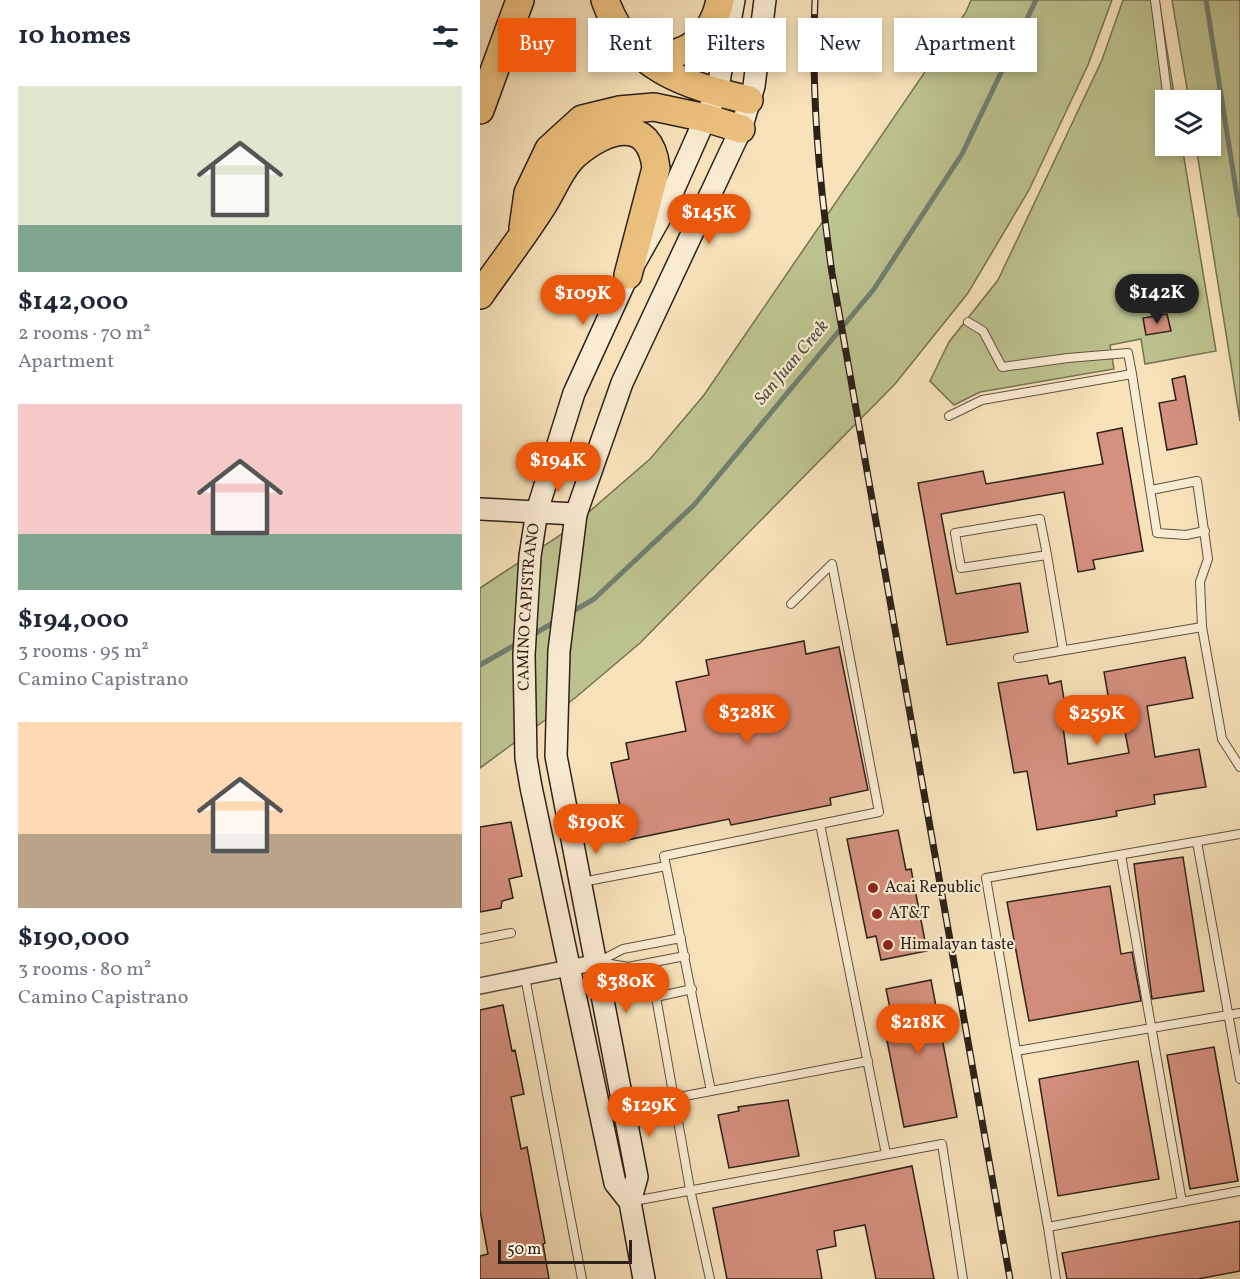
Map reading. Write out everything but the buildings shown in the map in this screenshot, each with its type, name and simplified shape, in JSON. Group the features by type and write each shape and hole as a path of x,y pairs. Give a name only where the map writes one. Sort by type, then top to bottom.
{"highway":[{"path":"480,110 520,0"},
{"path":"605,0 613,18"},
{"path":"673,53 679,53 705,36 717,15 720,0"},
{"path":"668,72 699,88 749,100"},
{"path":"522,235 528,194 549,149 582,119 619,110 654,107 706,117 741,129"},
{"path":"480,295 574,155 605,134 638,133 647,140 654,154 656,168 628,275"}],"main road":[{"name":"CAMINO CAPISTRANO","path":"630,1202 615,1183 568,968 526,758 524,655 530,556 537,511 574,393 628,275 665,209 717,92 734,0"},
{"name":"CAMINO CAPISTRANO","path":"644,1279 630,1202 637,1177 598,962 556,756 559,651 575,519 622,384 741,129 761,46 765,0"},
{"path":"480,509 537,511 575,519"}],"street":[{"path":"480,986 598,962"}],"lane":[{"path":"1155,0 1167,90"},
{"path":"968,322 983,331 1002,368 1068,358 1128,353 1157,533 1186,535 1205,531"},
{"path":"949,416 982,400 1132,374"},
{"path":"1151,490 1197,481 1208,559 1200,582 1202,627 1222,739 1240,767"},
{"path":"1047,555 961,568 955,533 1041,519 1047,555 1062,650"},
{"path":"711,1091 664,856 879,812 832,564 790,604"},
{"path":"1018,658 1202,627"},
{"path":"820,824 886,1154"},
{"path":"1056,1279 986,878 1240,834"},
{"path":"1197,842 1240,1079"},
{"path":"1121,855 1182,1202"},
{"path":"582,882 666,866"},
{"path":"480,939 511,933"},
{"path":"598,962 623,949 681,938"},
{"path":"598,962 628,967 685,956"},
{"path":"525,977 582,1279"},
{"path":"692,989 656,997 690,1189 710,1279"},
{"path":"1016,1051 1240,1013"},
{"path":"674,1098 868,1061"},
{"path":"630,1202 690,1189 942,1144 963,1279"},
{"path":"1048,1227 1240,1191"}],"green space":[{"path":"971,0 1112,0 1088,65 1029,190 968,293 895,384 640,643 575,698 480,768 480,588 568,530 650,459 704,395 925,72 1037,72 1037,18 962,18"},
{"path":"1123,0 1159,0 1173,90 1155,90 1155,156 1184,156 1216,351 1145,364 1141,339 1110,345 1114,369 980,392 954,405 930,381 949,342 998,280 1102,60"},
{"path":"1172,0 1240,0 1240,421 1198,156 1221,156 1221,90 1187,90"}],"waterway":[{"name":"San Juan Creek","path":"570,613 594,599 694,505 874,289 962,154 1036,0"},
{"path":"1206,0 1240,215"},
{"name":"San Juan Creek","path":"531,636 556,621"},
{"name":"San Juan Creek","path":"480,665 520,642"}],"railway":[{"path":"815,0 814,69 817,137 832,273 1010,1279"}],"place":[{"name":"Acai Republic","path":"873,888"},
{"name":"AT&T","path":"877,914"},
{"name":"Himalayan taste","path":"888,945"}]}
